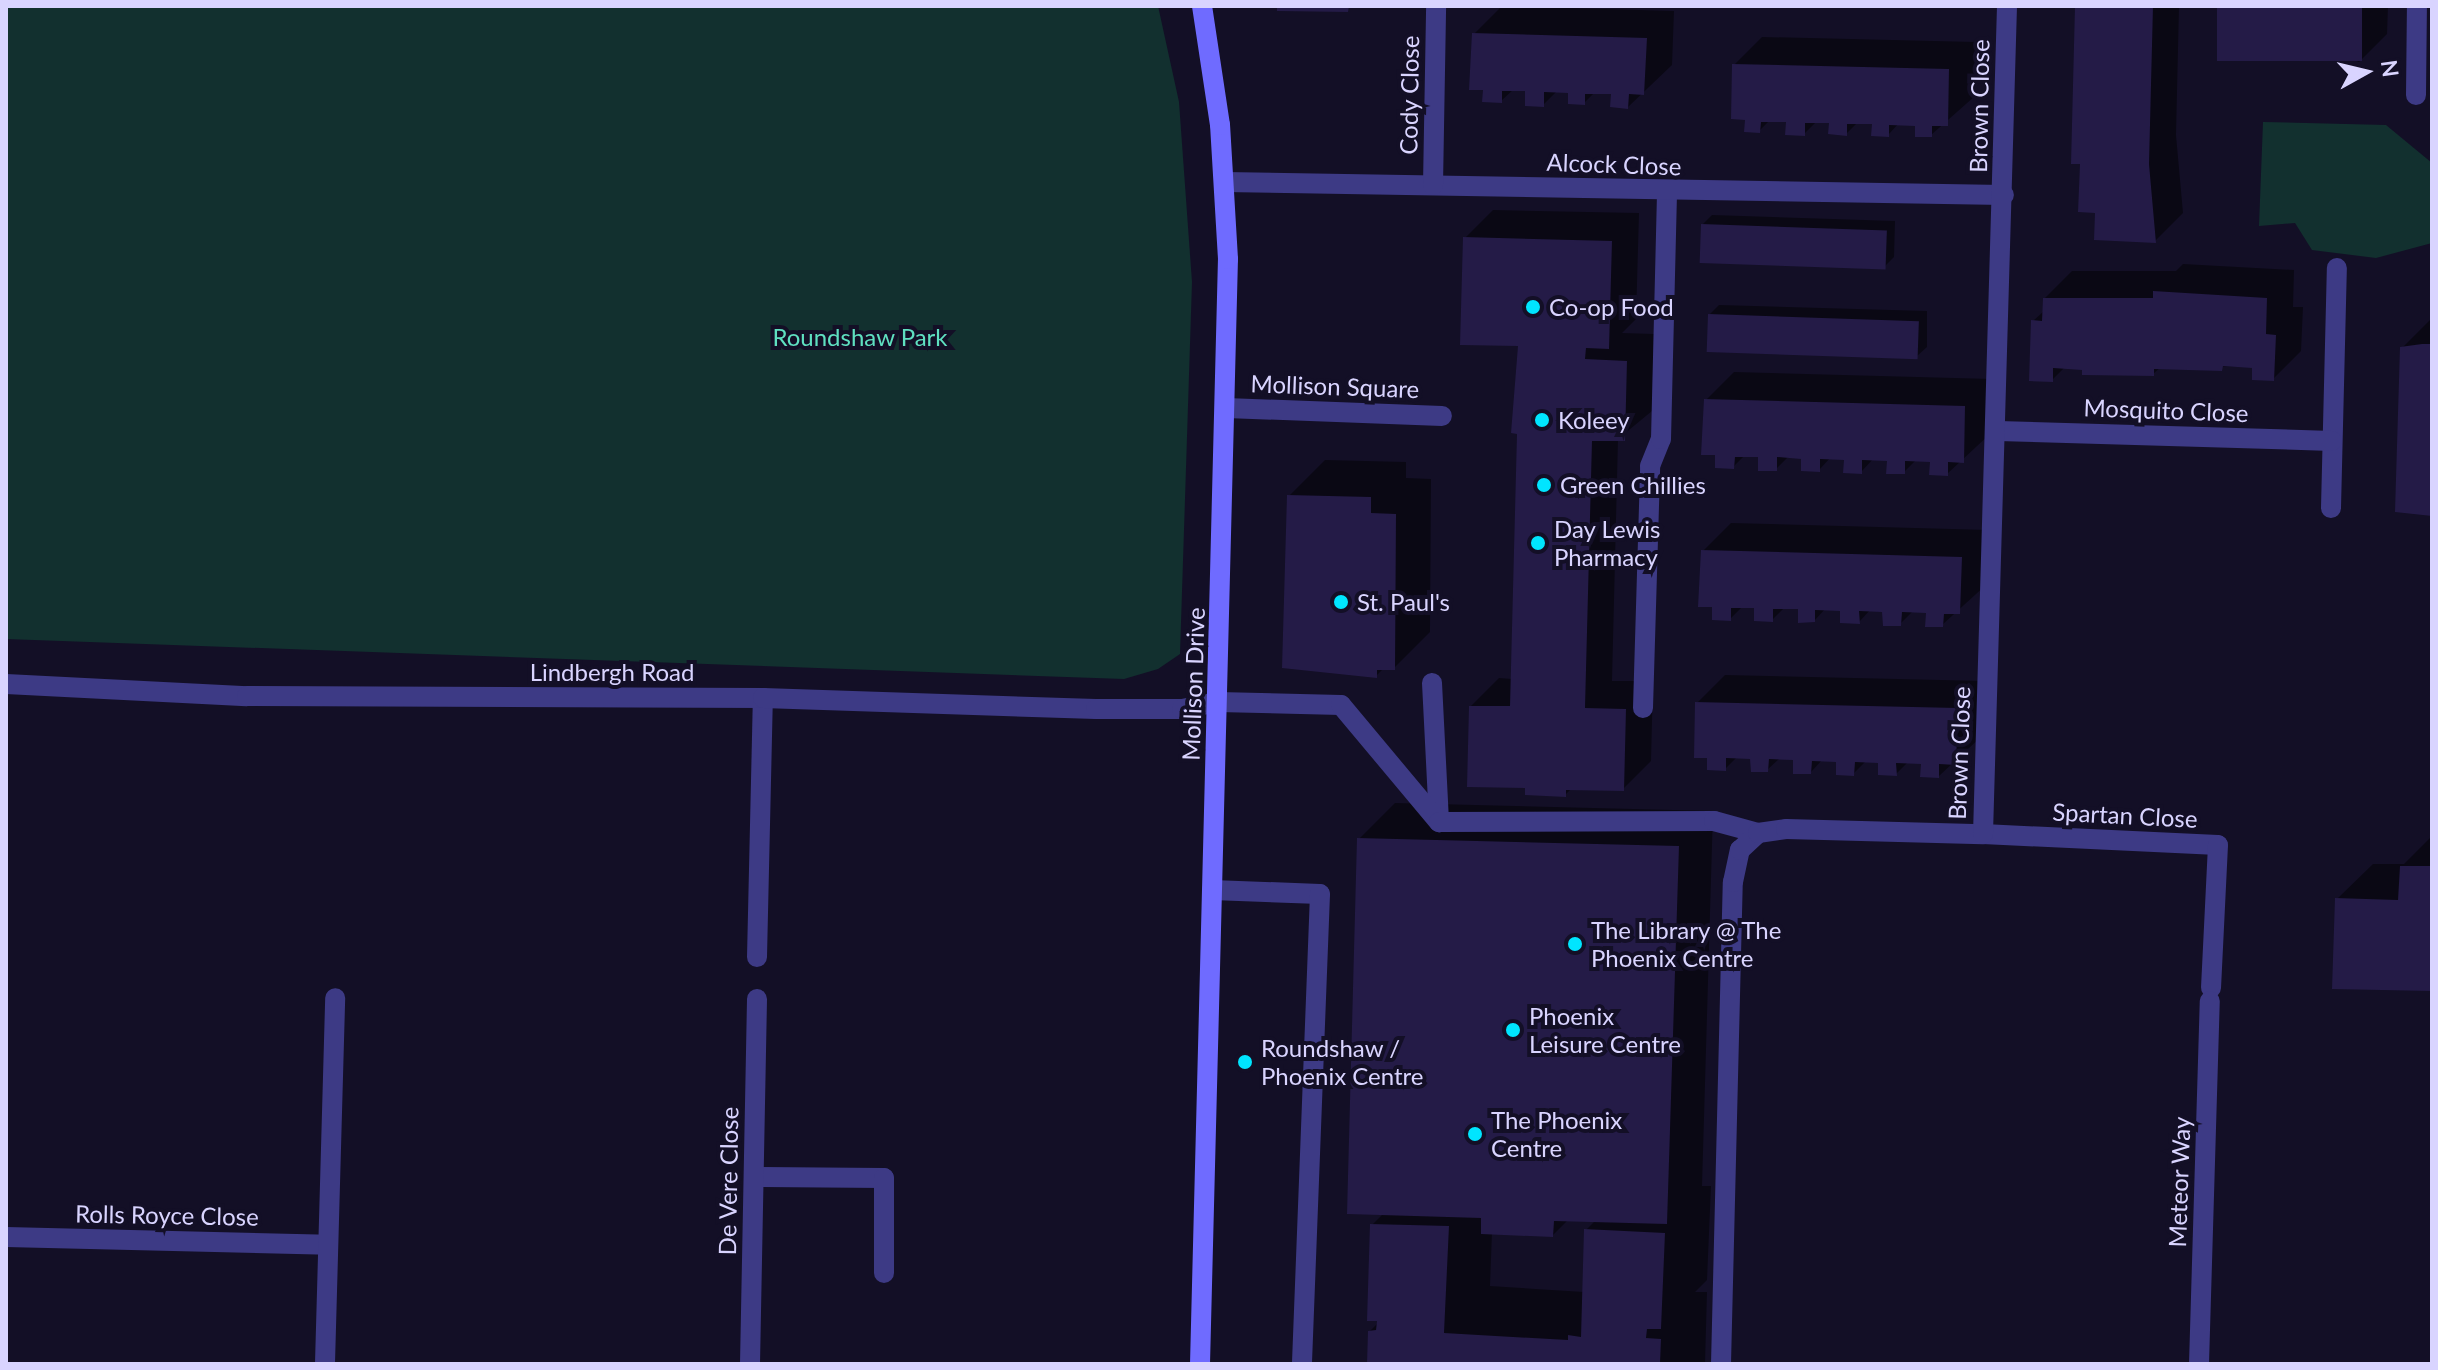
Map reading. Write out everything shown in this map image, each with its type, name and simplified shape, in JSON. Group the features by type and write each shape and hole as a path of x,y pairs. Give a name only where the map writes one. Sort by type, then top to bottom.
{"main road":[{"name":"Mollison Drive","path":"1200,1364 1226,408 1224,182 1202,6"}],"street":[{"name":"Cody Close","path":"1433,185 1436,6"},
{"name":"Brown Close","path":"1758,833 1800,829 1983,834 1998,431 2007,6"},
{"path":"2416,95 2417,6"},
{"name":"Alcock Close","path":"1224,182 1667,192 2004,195"},
{"path":"1643,708 1650,466 1661,439 1667,192"},
{"path":"2331,508 2337,268"},
{"name":"Mollison Square","path":"1226,408 1442,416"},
{"name":"Mosquito Close","path":"1998,431 2332,441"},
{"path":"1432,683 1439,822 1714,821 1758,833"},
{"name":"Lindbergh Road","path":"6,684 247,696 763,698 1096,709 1182,709 1218,702 1341,705 1439,822"},
{"path":"757,957 763,698"},
{"path":"1721,1364 1733,882 1740,850 1758,833"},
{"name":"Spartan Close","path":"1983,834 2218,845 2210,994"},
{"path":"1212,890 1320,894 1302,1364"},
{"name":"Meteor Way","path":"2199,1364 2210,994"},
{"path":"325,1363 335,998"},
{"name":"De Vere Close","path":"750,1364 757,999"},
{"path":"755,1177 884,1178 884,1273"},
{"name":"Rolls Royce Close","path":"6,1237 328,1245"}],"green space":[{"name":"Roundshaw Park","path":"6,6 1158,6 1179,102 1192,282 1180,654 1158,669 1124,679 6,639"},
{"path":"2263,122 2386,125 2432,163 2432,243 2376,258 2312,250 2295,223 2259,226"}],"building":[{"path":"1277,6 1349,6 1348,12 1277,11"},
{"path":"2075,6 2153,6 2149,164 2156,243 2094,240 2095,213 2078,212 2080,164 2071,164"},
{"path":"2217,6 2362,6 2362,61 2217,61"},
{"path":"1472,33 1647,38 1644,95 1629,94 1628,109 1610,107 1611,94 1585,94 1585,105 1568,104 1568,93 1544,92 1544,107 1525,106 1525,91 1502,91 1502,103 1482,102 1483,90 1469,90"},
{"path":"1732,64 1949,69 1948,126 1932,126 1932,137 1915,137 1915,126 1889,125 1889,137 1871,136 1872,124 1847,124 1847,136 1828,134 1829,123 1805,123 1805,136 1785,135 1786,122 1761,122 1760,133 1744,132 1745,120 1731,119"},
{"path":"1701,224 1887,230 1886,269 1700,263"},
{"path":"1463,237 1612,241 1609,349 1586,348 1585,359 1627,361 1625,441 1592,441 1585,708 1626,709 1624,791 1566,790 1566,797 1525,795 1525,788 1467,787 1469,706 1510,706 1517,434 1511,433 1518,346 1460,345"},
{"path":"2153,291 2267,298 2266,334 2276,335 2274,381 2252,380 2252,368 2223,366 2222,371 2154,369 2154,376 2082,375 2082,370 2053,368 2053,382 2029,381 2031,320 2042,321 2043,298 2153,298"},
{"path":"1708,314 1919,321 1918,359 1707,352"},
{"path":"2432,344 2432,516 2395,512 2400,347"},
{"path":"1704,399 1965,406 1964,463 1948,462 1948,476 1929,475 1930,462 1905,461 1905,474 1886,474 1887,461 1862,460 1862,474 1843,473 1844,460 1820,459 1820,472 1801,471 1801,459 1777,457 1777,471 1758,471 1758,457 1735,457 1734,469 1715,468 1715,455 1701,455"},
{"name":"St. Paul's","path":"1287,495 1371,497 1371,513 1396,514 1395,670 1377,670 1377,678 1282,668"},
{"path":"1701,550 1962,557 1960,614 1944,614 1943,627 1925,627 1926,613 1902,612 1901,626 1883,626 1882,612 1859,611 1860,624 1840,623 1840,611 1815,610 1815,622 1798,623 1798,609 1773,609 1773,622 1754,621 1754,608 1731,608 1731,621 1712,620 1712,607 1698,607"},
{"path":"1695,702 1958,708 1956,765 1939,764 1939,778 1920,777 1921,764 1896,763 1897,776 1878,775 1878,763 1855,762 1854,776 1836,775 1836,762 1812,761 1811,774 1793,774 1793,760 1769,759 1768,772 1751,772 1750,759 1726,758 1726,771 1707,770 1707,758 1694,758"},
{"name":"Phoenix Leisure Centre","path":"1357,838 1679,846 1667,1224 1554,1221 1553,1237 1481,1234 1481,1218 1347,1214"},
{"path":"2400,866 2432,866 2432,991 2332,989 2335,898 2398,900"},
{"path":"1370,1224 1449,1226 1444,1333 1568,1340 1568,1335 1581,1337 1584,1229 1665,1233 1661,1329 1647,1329 1646,1338 1661,1339 1660,1364 1367,1364 1368,1331 1376,1330 1377,1321 1367,1321"}],"place":[{"name":"Co-op Food","path":"1533,307"},
{"name":"Koleey","path":"1542,420"},
{"name":"Green Chillies","path":"1544,485"},
{"name":"Day Lewis Pharmacy","path":"1538,543"},
{"name":"St. Paul's","path":"1341,602"},
{"name":"The Library @ The Phoenix Centre","path":"1575,944"},
{"name":"Phoenix Leisure Centre","path":"1513,1030"},
{"name":"Roundshaw / Phoenix Centre","path":"1245,1062"},
{"name":"The Phoenix Centre","path":"1475,1134"}]}
